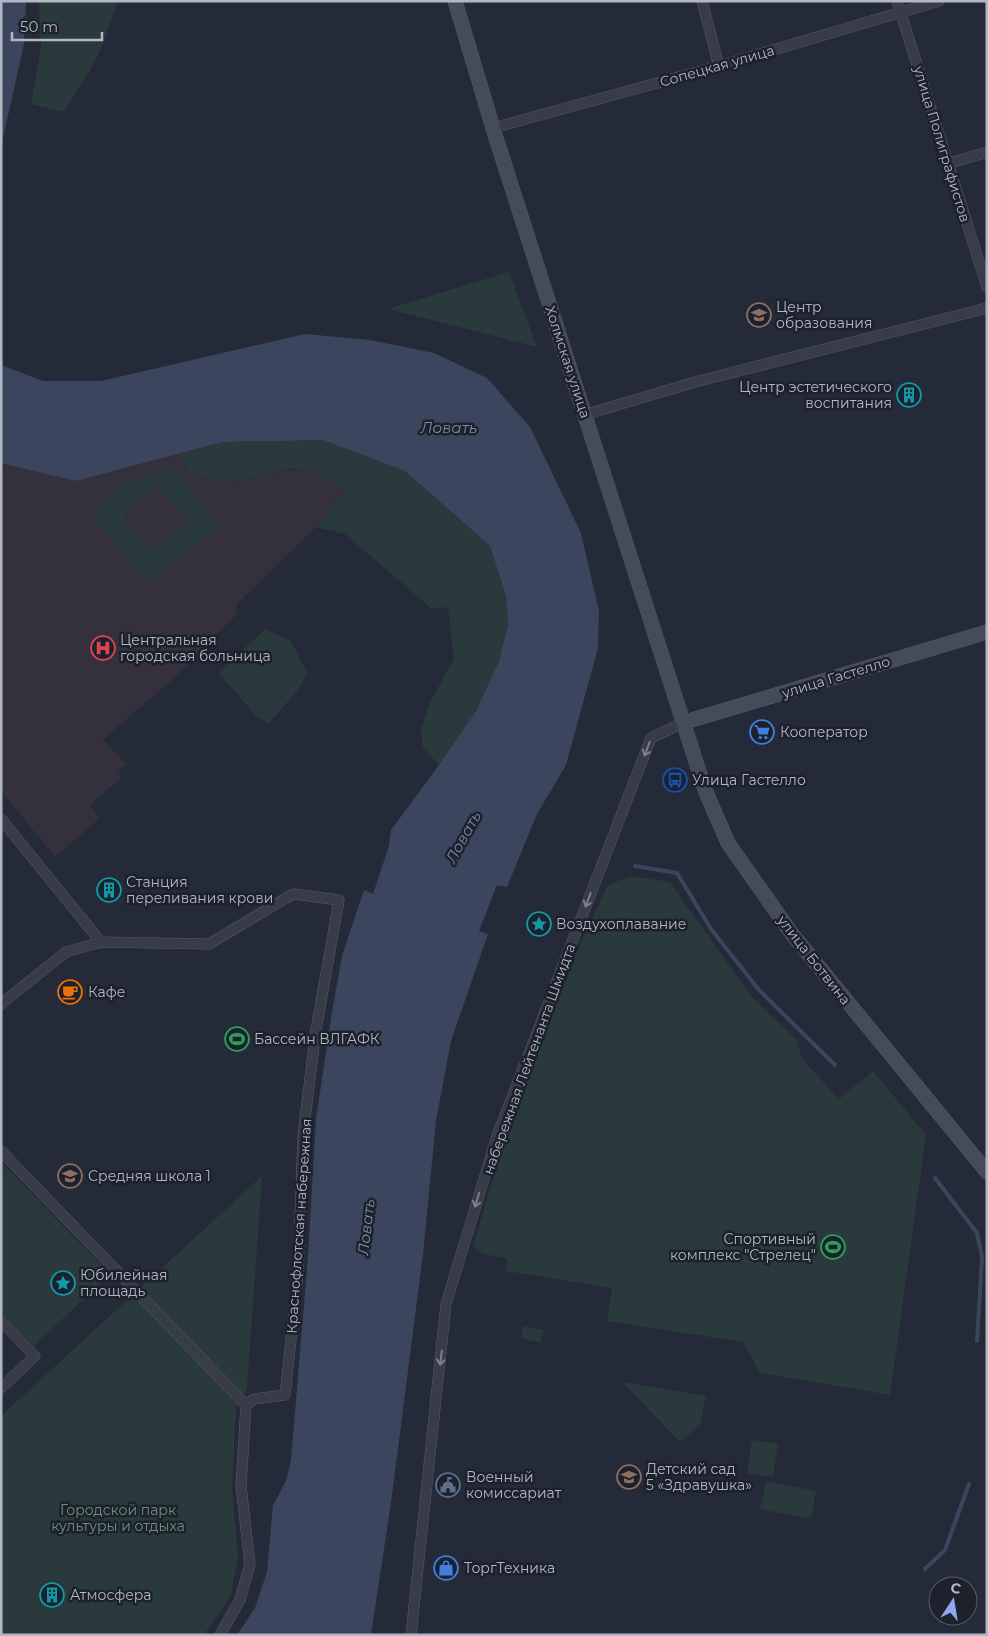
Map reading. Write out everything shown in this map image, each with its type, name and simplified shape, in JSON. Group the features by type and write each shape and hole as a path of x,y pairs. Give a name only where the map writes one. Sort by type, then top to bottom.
{"main road":[{"name":"Холмская улица","path":"455,1 493,128 584,415 684,722"},
{"name":"улица Гастелло","path":"684,722 987,632"},
{"name":"улица Ботвина","path":"684,722 705,790 728,843 792,934 987,1172"}],"street":[{"path":"702,1 719,66"},
{"name":"улица Полиграфистов","path":"897,1 987,287"},
{"name":"Сопецкая улица","path":"493,128 719,66 940,1"},
{"path":"947,164 987,152"},
{"path":"584,415 695,382 987,308"},
{"name":"набережная Лейтенанта Шмидта","path":"411,1635 446,1304 497,1136 651,738 684,722"},
{"path":"1,819 101,942 66,952 1,1004"},
{"name":"Краснофлотская набережная","path":"101,942 209,944 293,894 339,900 316,1030 304,1135 298,1274 285,1395 254,1399 246,1405"},
{"path":"1,1150 246,1405 241,1486 250,1564 240,1600 220,1635"},
{"path":"1,1320 35,1356 1,1388"}],"shaded area":[{"name":"Центральная городская больница","path":"176,455 185,463 232,482 286,470 304,469 320,475 345,492 316,527 237,604 236,615 172,680 103,740 127,765 118,772 122,777 90,805 100,818 55,857 1,791 1,462 76,481"}],"green space":[{"path":"39,1 118,1 103,44 89,72 63,112 31,104 41,47"},
{"path":"509,272 537,347 388,309"},
{"path":"323,440 405,471 490,546 506,596 508,625 499,661 476,711 439,765 423,748 421,730 429,704 454,659 448,607 432,609 345,534 316,527 345,492 322,477 309,471 295,468 232,482 190,473 185,463 176,455 223,442"},
{"path":"173,467 221,525 148,584 89,512 124,484","holes":["159,486 188,521 151,551 122,515"]},
{"path":"265,629 291,641 307,673 298,690 268,724 256,716 219,673"},
{"path":"630,876 670,882 751,996 797,1040 802,1059 839,1099 873,1071 926,1135 890,1395 760,1373 743,1342 607,1321 612,1288 506,1271 507,1258 483,1254 473,1247 504,1141 583,938 608,885"},
{"path":"1,1162 110,1274 34,1346 1,1312"},
{"name":"Городской парк культуры и отдыха","path":"262,1176 247,1389 236,1408 232,1487 238,1557 231,1595 204,1635 1,1635 1,1416"},
{"path":"523,1326 544,1330 541,1343 521,1338"},
{"path":"622,1382 706,1396 700,1425 680,1442"},
{"path":"752,1440 778,1444 773,1477 747,1473"},
{"path":"766,1481 816,1491 811,1519 760,1509"}],"water":[{"path":"1,1 26,1 24,44 1,147"},
{"name":"Ловать","path":"305,334 370,340 434,353 487,378 530,427 581,533 599,611 598,648 566,765 537,814 507,887 497,885 479,931 488,934 451,1041 436,1121 423,1254 391,1503 371,1635 237,1635 255,1608 267,1572 273,1505 286,1481 291,1460 308,1257 316,1119 342,956 364,890 373,894 389,846 391,830 476,711 499,661 508,625 506,596 490,546 405,471 323,440 223,442 76,481 5,464 1,462 1,365 43,381 101,381"}],"waterway":[{"path":"635,866 677,873 711,929 759,990 835,1065"},
{"path":"935,1178 977,1233 982,1257 977,1341"},
{"path":"925,1569 945,1550 969,1484"}],"place":[{"name":"Центр образования","path":"759,315"},
{"name":"Центр эстетического воспитания","path":"909,395"},
{"name":"Центральная городская больница","path":"103,648"},
{"name":"Кооператор","path":"762,732"},
{"name":"Улица Гастелло","path":"675,780"},
{"name":"Станция переливания крови","path":"109,890"},
{"name":"Воздухоплавание","path":"539,924"},
{"name":"Кафе","path":"70,992"},
{"name":"Бассейн ВЛГАФК","path":"237,1039"},
{"name":"Средняя школа 1","path":"70,1176"},
{"name":"Спортивный комплекс \"Стрелец\"","path":"833,1247"},
{"name":"Юбилейная площадь","path":"63,1283"},
{"name":"Детский сад 5 «Здравушка»","path":"629,1477"},
{"name":"Военный комиссариат","path":"448,1485"},
{"name":"ТоргТехника","path":"446,1568"},
{"name":"Атмосфера","path":"52,1595"}]}
